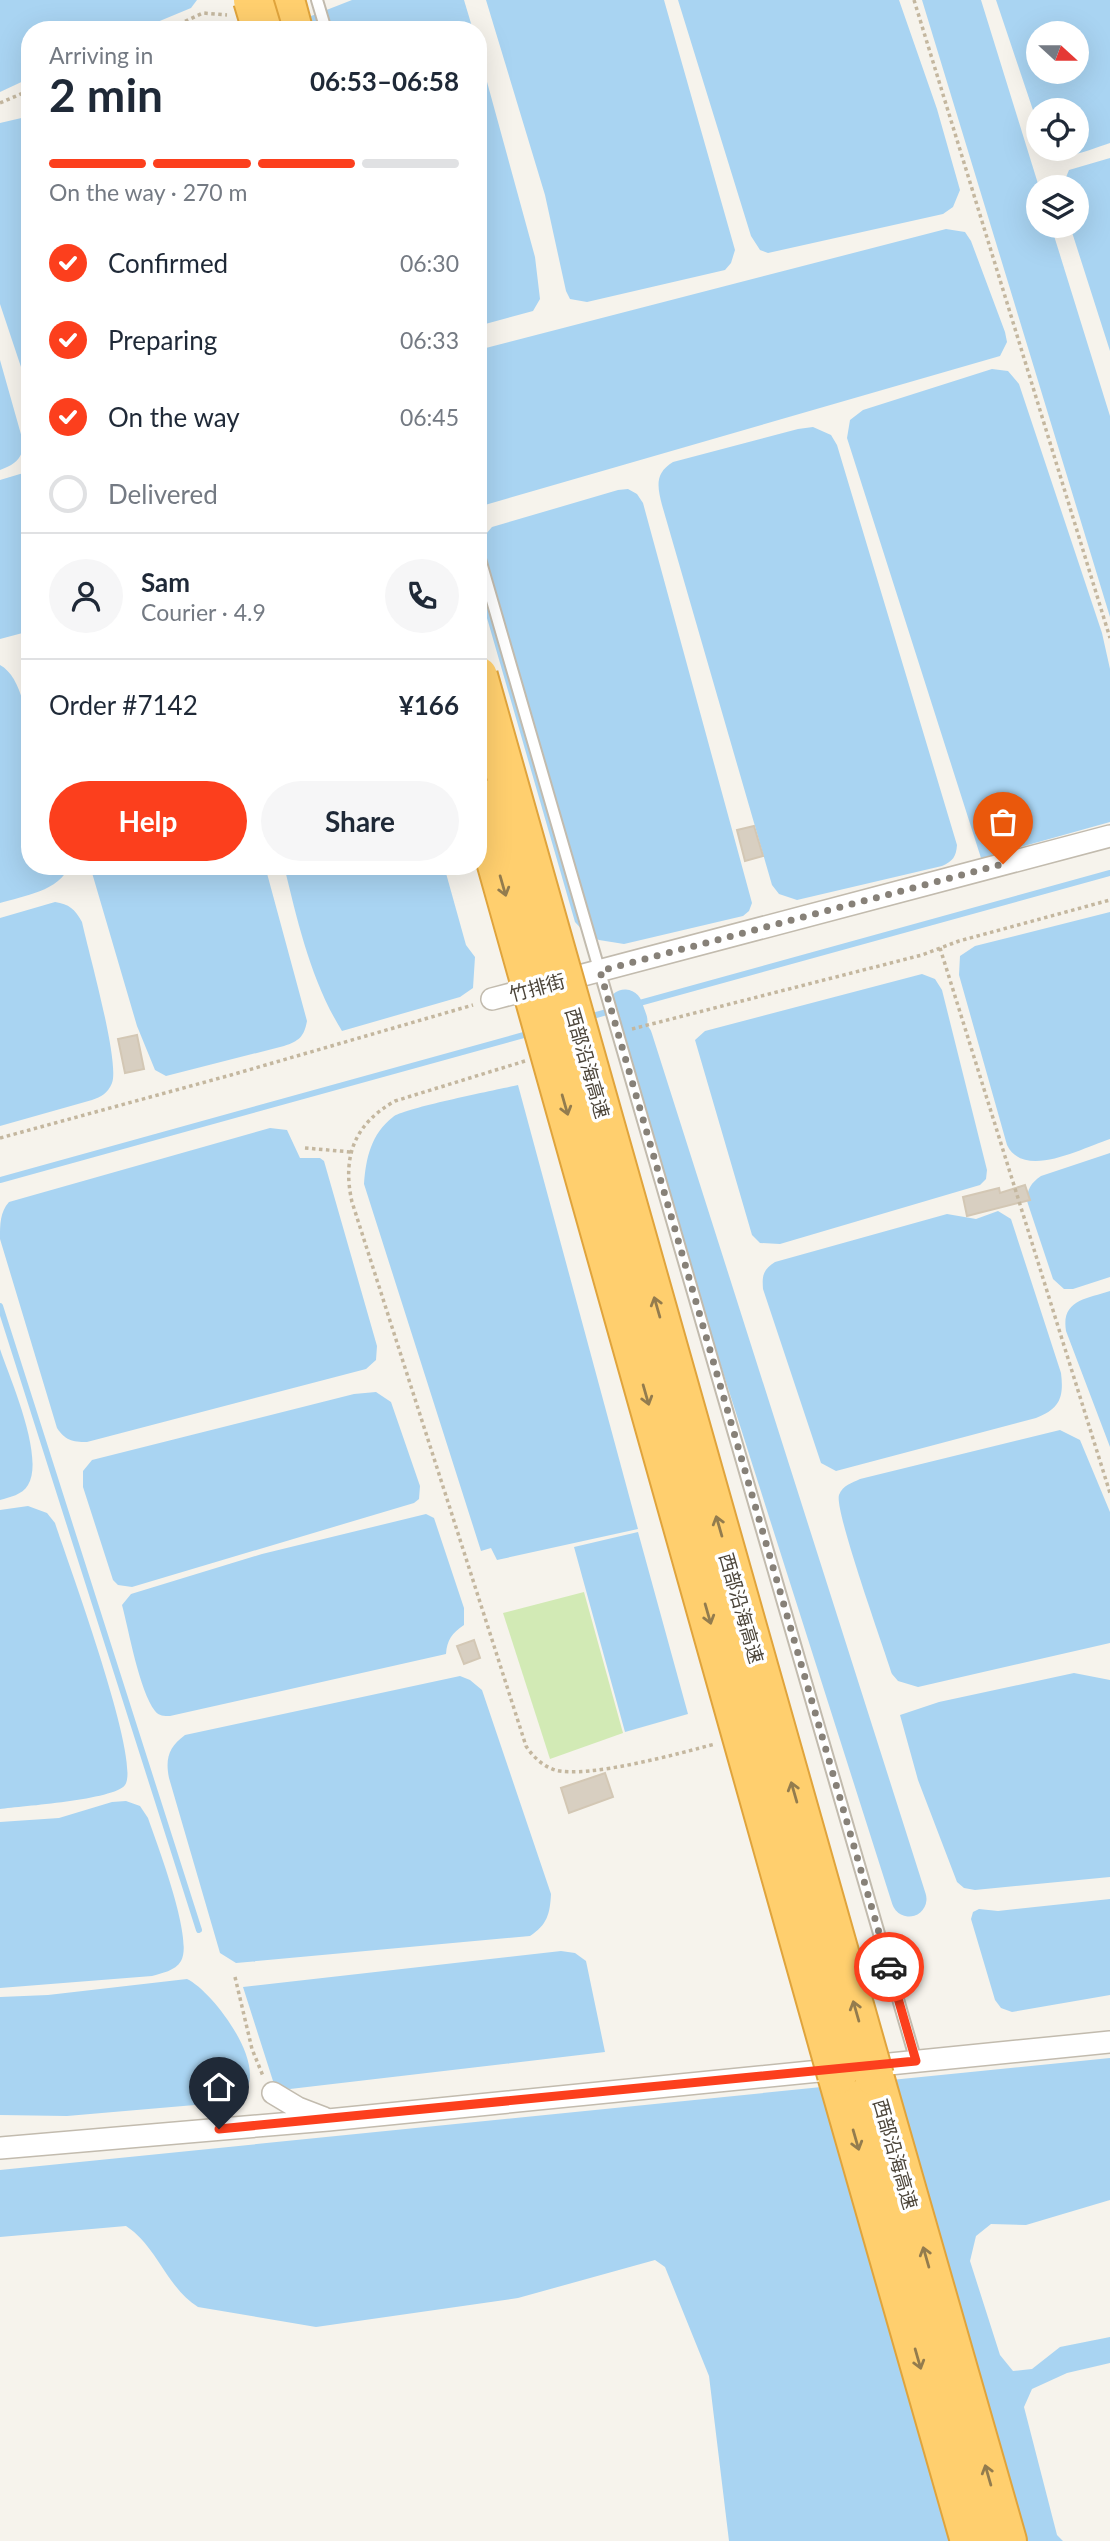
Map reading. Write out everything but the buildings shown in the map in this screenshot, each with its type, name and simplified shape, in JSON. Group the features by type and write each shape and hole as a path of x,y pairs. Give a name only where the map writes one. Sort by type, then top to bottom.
{"highway":[{"path":"253,0 259,21"},
{"path":"285,0 291,21"},
{"name":"西部沿海高速","path":"487,708 1007,2541"},
{"name":"西部沿海高速","path":"487,829 970,2541"}],"street":[{"name":"竹排街","path":"492,999 1110,836"},
{"path":"0,2148 328,2120 1110,2042"},
{"path":"273,2093 298,2108 328,2120"}],"lane":[{"path":"317,0 323,21"},
{"path":"487,583 916,2061"}],"path":[{"path":"914,0 1110,638"},
{"path":"0,103 21,94"},
{"path":"940,948 1110,1493"},
{"path":"0,1138 231,1075 492,999"},
{"path":"305,1148 351,1152"},
{"path":"235,1977 252,2049 260,2071 273,2093"}],"green space":[{"path":"584,1592 623,1733 550,1759 503,1613"}],"water":[{"path":"0,0 197,0 191,8 160,21 21,21 21,82 0,92"},
{"path":"352,0 464,0 470,21 307,21 306,18"},
{"path":"486,0 664,0 735,250 731,263 725,270 587,302 570,299 545,195"},
{"path":"678,0 899,0 937,109 960,190 953,207 943,214 768,253 760,250 751,236"},
{"path":"922,0 981,0 1026,145 1026,161 1031,161 1035,175 1026,175 1026,238 1055,238 1110,416 1110,617"},
{"path":"996,0 1110,0 1110,143 1089,150 1089,98 1029,98"},
{"path":"487,82 535,257 540,299 533,311 487,324"},
{"path":"21,118 21,367 0,304 0,123"},
{"path":"1110,158 1110,351 1074,238 1089,238 1089,175 1067,175 1069,170"},
{"path":"946,229 965,232 971,241 1007,342 1000,356 487,504 487,348"},
{"path":"0,360 21,434 21,455 0,470"},
{"path":"992,369 1008,371 1019,384 1102,633 1110,669 1110,822 981,858 847,438 850,420 863,410"},
{"path":"813,427 831,435 837,445 957,845 953,858 942,866 797,900 779,894 772,885 662,505 659,480 663,471 673,462"},
{"path":"21,474 21,633 0,639 0,480"},
{"path":"628,489 637,494 643,503 752,903 743,916 624,944 599,940 585,933 575,922 487,618 487,533 492,527"},
{"path":"0,665 13,678 21,698 21,875 63,875 49,887 0,903"},
{"path":"93,875 267,875 307,1021 300,1038 284,1046 166,1076 155,1070 137,1026"},
{"path":"286,875 447,875 466,945 475,957 473,988 460,997 342,1031 322,992 300,930"},
{"path":"55,902 71,908 82,922 108,1030 112,1053 112,1083 106,1092 95,1099 0,1126 0,918"},
{"path":"1110,912 1110,1139 1054,1159 1026,1160 1015,1155 1007,1145 959,975 960,956 975,946"},
{"path":"922,974 935,979 942,990 987,1170 986,1179 980,1185 780,1244 760,1243 752,1235 695,1040 705,1031"},
{"path":"518,1085 638,1529 497,1560 491,1548 481,1551 364,1184 371,1147 379,1131 393,1117 432,1104"},
{"path":"270,1128 287,1130 300,1158 320,1158 324,1161 377,1346 376,1360 366,1369 87,1442 66,1438 57,1428 0,1239 1,1219 6,1206 9,1202"},
{"path":"1110,1153 1110,1277 1073,1289 1064,1289 1053,1279 1027,1201 1029,1190 1041,1176"},
{"path":"998,1211 1011,1219 1061,1373 1062,1389 1059,1401 1050,1411 1036,1418 836,1471 821,1463 763,1289 766,1270 775,1262 947,1214 976,1219"},
{"path":"1110,1291 1110,1447 1066,1331 1065,1321 1067,1313 1077,1302"},
{"path":"0,1349 24,1418 32,1456 32,1472 25,1488 12,1497 0,1500"},
{"path":"376,1392 391,1402 420,1486 419,1499 414,1503 132,1587 118,1585 113,1580 83,1487 83,1471 92,1460 354,1394"},
{"path":"1060,1430 1080,1440 1110,1512 1110,1643 918,1687 898,1681 892,1674 851,1551 839,1495 848,1485 860,1479"},
{"path":"28,1506 47,1513 55,1523 101,1659 123,1740 127,1769 125,1785 104,1795 0,1809 0,1510"},
{"path":"426,1514 434,1518 464,1608 464,1625 451,1637 446,1654 170,1716 160,1715 155,1711 139,1675 122,1605 131,1594 262,1554"},
{"path":"638,1532 688,1714 625,1732 574,1547"},
{"path":"1074,1673 1110,1680 1110,1877 975,1890 964,1888 957,1882 918,1780 900,1715 939,1702"},
{"path":"460,1676 482,1690 551,1894 548,1913 540,1928 530,1936 236,1963 220,1953 169,1778 168,1759 175,1744 185,1735"},
{"path":"126,1801 140,1806 148,1818 159,1848 183,1933 184,1950 181,1961 172,1969 152,1976 0,1988 0,1822 59,1818 112,1802"},
{"path":"1110,1899 1110,1995 1012,2012 1001,2008 995,2000 971,1919 973,1912 979,1909 998,1911"},
{"path":"561,1951 575,1953 586,1961 605,2052 290,2089 280,2087 273,2081 243,1987"},
{"path":"187,1979 211,1999 224,2015 245,2052 250,2070 248,2086 239,2097 218,2103 67,2116 0,2115 0,1997 48,1995"},
{"path":"1110,2058 1110,2200 1026,2225 991,2224 976,2236 970,2261 1000,2355 1013,2371 1032,2369 1060,2347 1110,2337 1110,2363 1067,2373 1032,2389 1024,2407 1057,2535 1063,2541 729,2541 709,2376 665,2267 655,2260 518,2298 316,2327 198,2307 178,2289 146,2244 126,2226 0,2237 0,2170"}],"waterway":[{"path":"589,1017 1110,873"},
{"path":"625,1007 630,1021"},
{"path":"0,1180 531,1033"},
{"path":"635,1038 909,1899"},
{"path":"0,1306 199,1930"}],"way so far":[{"path":"889,1967 600,971 1003,864"}],"route":[{"path":"219,2129 916,2061 889,1967"}]}
